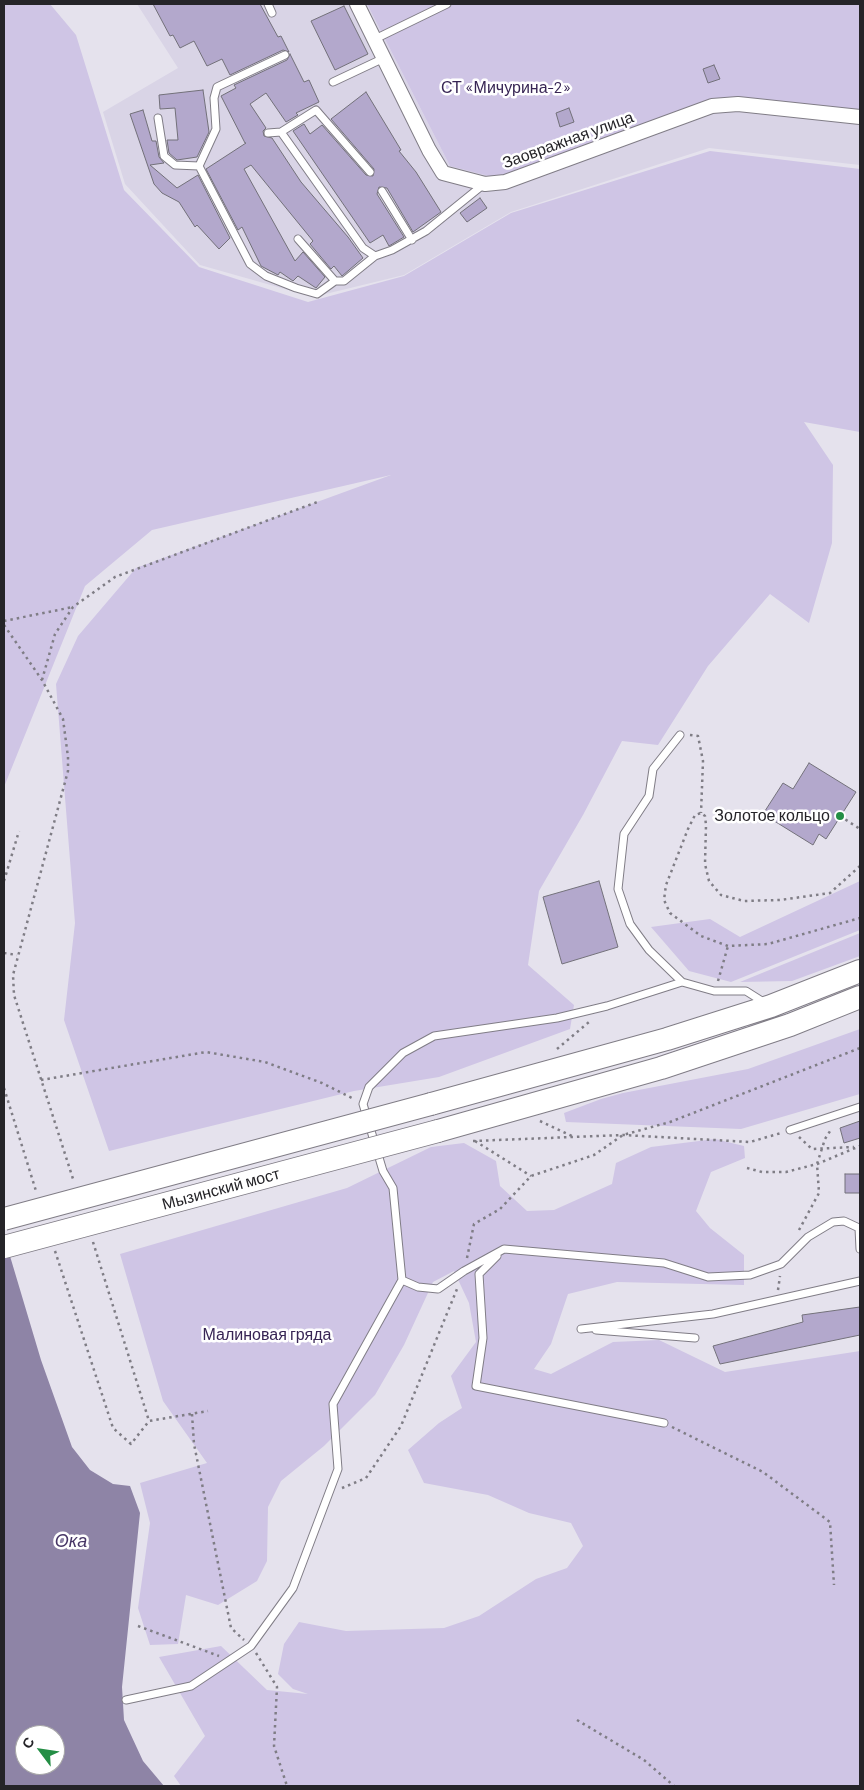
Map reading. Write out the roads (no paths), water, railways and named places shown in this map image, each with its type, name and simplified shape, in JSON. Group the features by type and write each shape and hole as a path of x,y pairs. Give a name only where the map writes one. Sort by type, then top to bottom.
{"main road":[{"name":"Мызинский мост","path":"4,1219 667,1039 771,1006 860,972"},
{"name":"Мызинский мост","path":"4,1247 438,1131 661,1068 790,1025 860,997"}],"street":[{"name":"Заовражная улица","path":"357,4 429,150 443,173 485,184 506,182 712,106 738,104 860,118"}],"lane":[{"path":"268,4 272,13"},
{"path":"374,39 447,4"},
{"path":"199,166 216,129 214,98 217,87 285,55"},
{"path":"332,82 384,58"},
{"path":"268,133 281,132 316,110 370,172"},
{"path":"158,118 164,156 175,165 199,166"},
{"path":"281,132 363,248 376,256"},
{"path":"199,166 250,264 266,276 317,294 335,281 344,281 376,256 426,232 485,184"},
{"path":"382,191 412,240"},
{"path":"298,239 335,281"},
{"path":"680,735 653,769 649,796 624,834 618,889 630,924 649,950 682,982 714,991 746,991 771,1006"},
{"path":"126,1700 191,1686 251,1646 293,1588 338,1469 333,1404 402,1280 393,1188 383,1171 364,1104 369,1088 379,1075 403,1053 434,1036 557,1018 607,1006 682,982"},
{"path":"790,1130 860,1108"},
{"path":"402,1280 418,1287 438,1289 464,1271 504,1249 664,1263 708,1277 750,1276 781,1264 808,1236 833,1222 844,1222 859,1228 860,1249"},
{"path":"504,1249 479,1274 483,1338 476,1386 579,1408 664,1423"},
{"path":"695,1338 581,1328 713,1314 860,1281"}],"water":[{"name":"Ока","path":"4,1236 41,1360 72,1447 90,1470 113,1484 130,1486 140,1513 122,1687 124,1720 143,1761 164,1786 4,1786"}],"place":[{"name":"Золотое кольцо","path":"840,816"}],"park label":[{"name":"СТ «Мичурина-2»","path":"506,88"},
{"name":"Малиновая гряда","path":"267,1335"}]}
